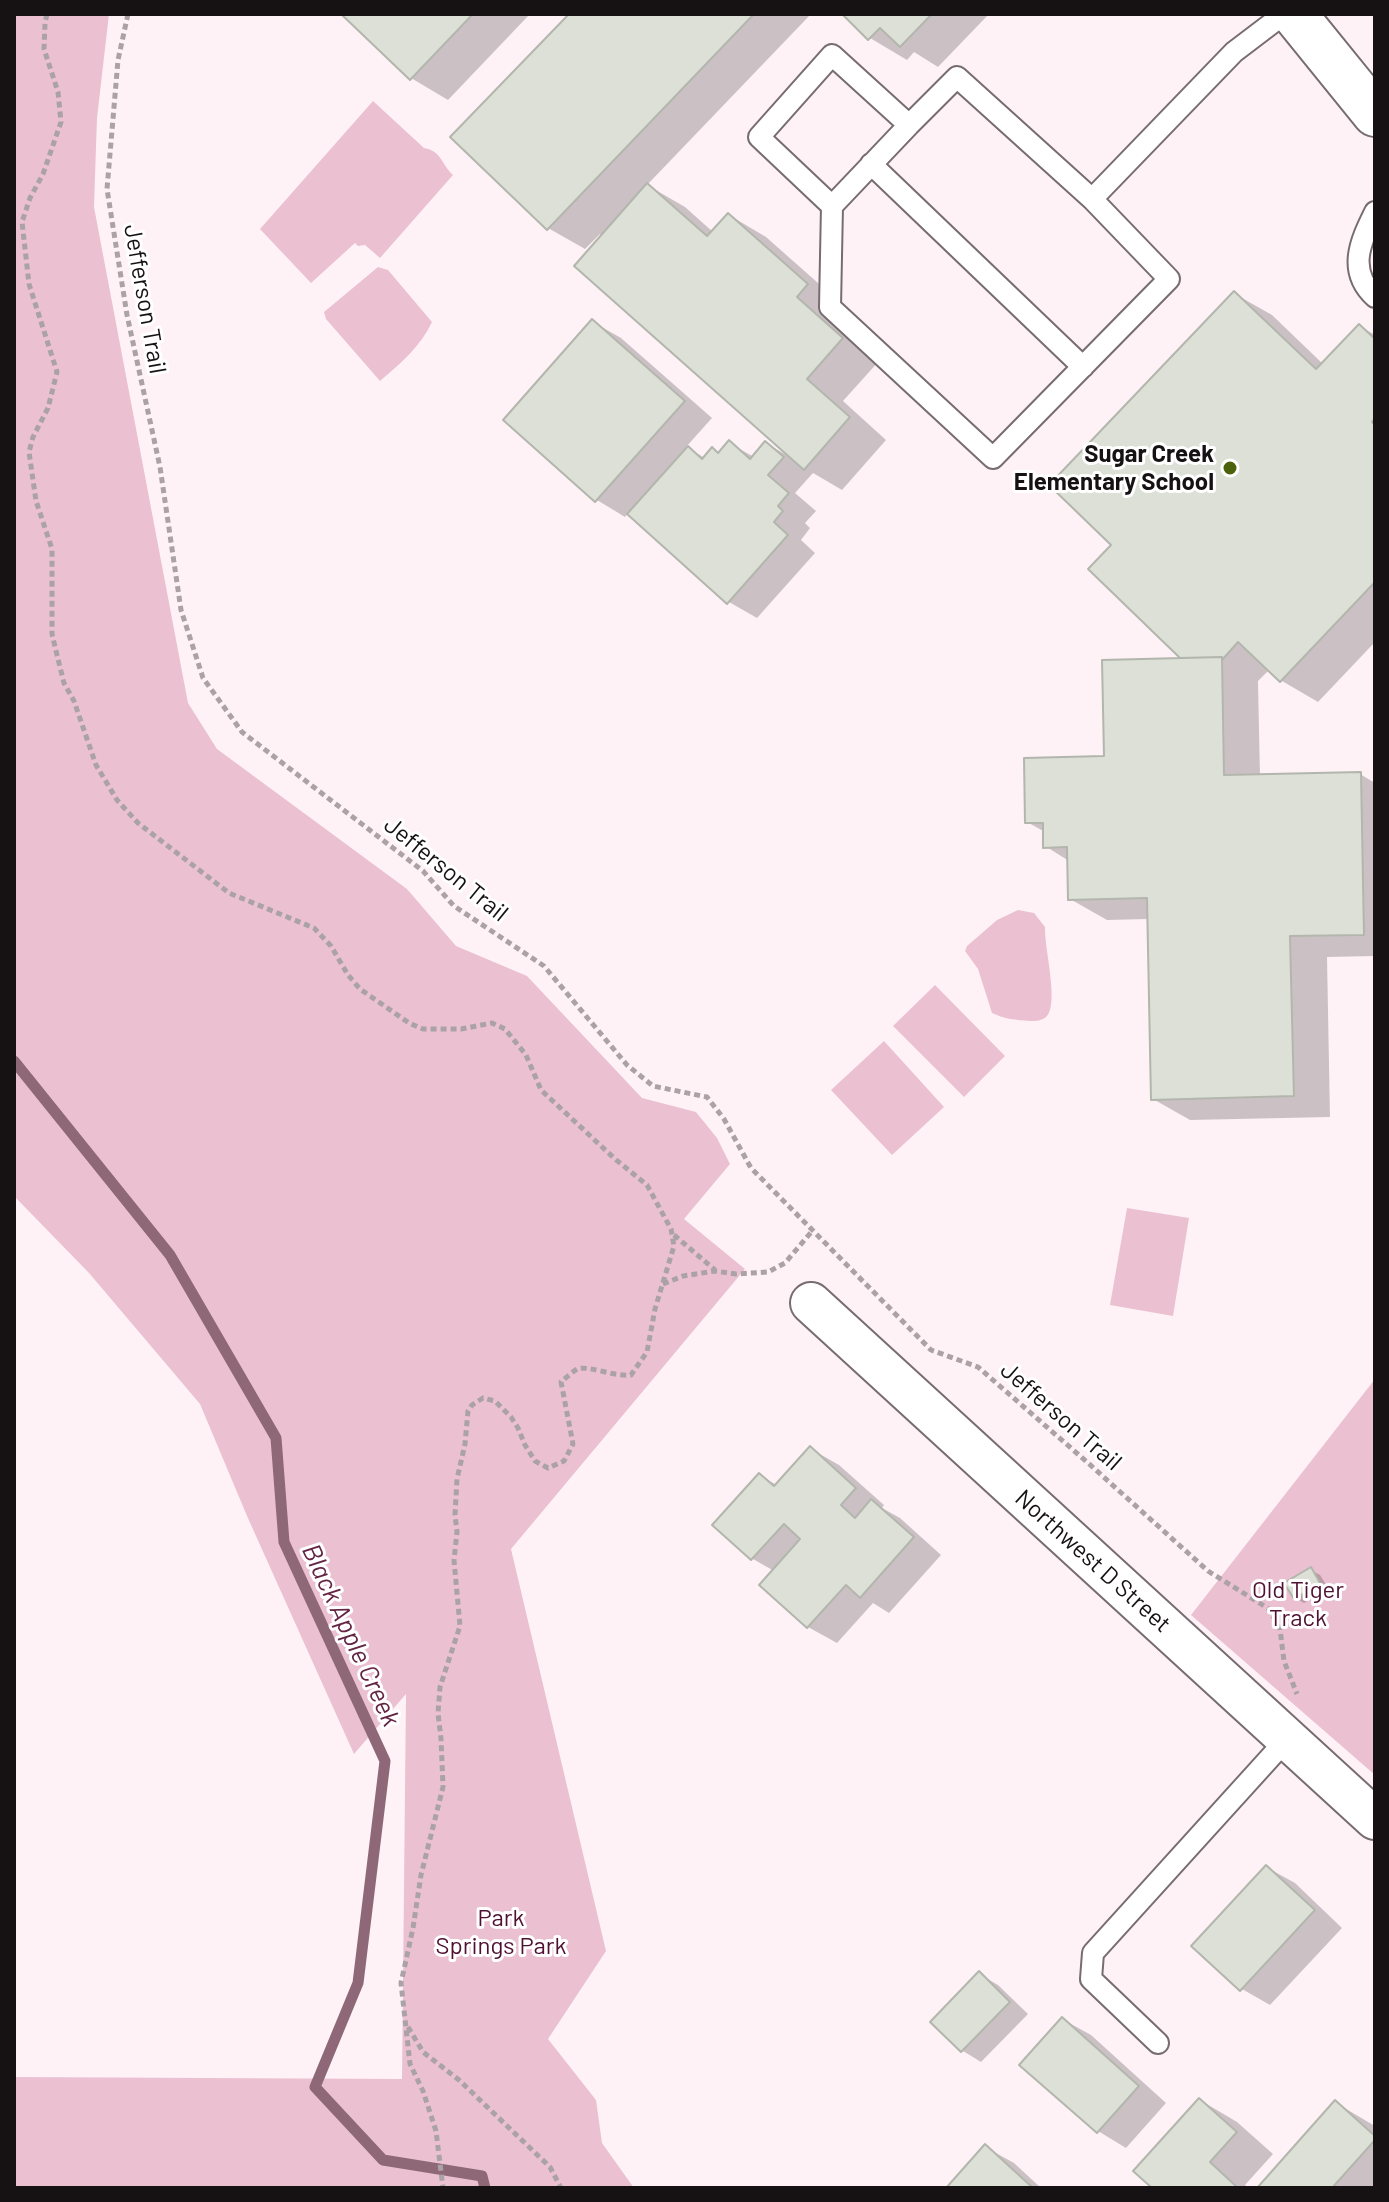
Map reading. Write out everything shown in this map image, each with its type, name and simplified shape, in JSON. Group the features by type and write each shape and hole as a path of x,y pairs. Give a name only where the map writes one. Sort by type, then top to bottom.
{"street":[{"path":"1294,14 1375,114"},
{"name":"Northwest D Street","path":"811,1303 1375,1819"}],"lane":[{"path":"1092,199 1234,52 1284,14"},
{"path":"832,206 759,137 832,55 909,125"},
{"path":"957,77 1092,199 1169,279 993,458 830,307 832,206 909,125 957,77"},
{"path":"871,164 1083,367"},
{"path":"1375,212 1360,246 1358,272 1375,297"},
{"path":"1158,2043 1091,1979 1093,1953 1287,1739"}],"path":[{"path":"47,14 44,49 58,92 61,122 22,222 29,284 57,372 48,408 29,452 36,501 52,549 52,634 64,683 74,701 96,765 117,800 138,823 229,893 314,928 331,946 360,989 409,1023 423,1029 461,1029 492,1023 505,1029 526,1055 541,1090 647,1185 672,1234 674,1246 655,1309 647,1352 631,1375 578,1369 561,1382 573,1444 564,1461 548,1468 535,1461 518,1428 495,1401 483,1398 468,1411 455,1503 457,1532 454,1560 460,1626 440,1687 438,1713 443,1787 421,1875 401,1983 410,2064 436,2131 442,2188"},
{"name":"Jefferson Trail","path":"128,14 118,60 107,189 127,315 160,467 181,610 203,678 242,732 423,871 454,906 544,966 627,1065 653,1086 707,1097 724,1119 751,1168 931,1350 978,1367 1208,1571 1269,1609 1280,1629 1284,1661 1299,1700"},
{"path":"663,1284 683,1276 715,1271 736,1274 768,1272 785,1263 813,1230"},
{"path":"672,1234 715,1271"},
{"path":"405,2023 423,2052 459,2080 550,2167 561,2188"}],"green space":[{"name":"Park Springs Park","path":"14,14 109,14 97,118 94,207 188,703 217,749 407,889 456,946 527,976 642,1098 696,1112 717,1138 730,1164 684,1219 745,1269 511,1549 606,1951 548,2039 596,2100 602,2143 634,2188 14,2188 14,2077 402,2079 406,1694 354,1754 200,1404 89,1273 14,1196"},
{"path":"373,101 424,148 438,155 453,175 380,258 365,245 355,243 311,283 260,229"},
{"path":"378,267 388,270 432,322 416,347 380,381 326,319 324,312"},
{"path":"1018,910 1034,913 1045,927 1052,999 1047,1016 1039,1020 1015,1020 992,1013 978,969 965,951 997,920"},
{"path":"935,985 1005,1056 964,1097 893,1026"},
{"path":"884,1041 944,1107 892,1155 831,1090"},
{"path":"1127,1208 1189,1218 1173,1316 1110,1305"},
{"name":"Old Tiger Track","path":"1375,1379 1375,1775 1191,1615"}],"building":[{"path":"341,14 473,14 410,80"},
{"path":"569,14 754,14 547,230 450,137"},
{"path":"842,14 932,14 900,47 880,28 868,40"},
{"path":"647,183 707,236 728,213 808,284 797,297 843,338 807,379 850,417 804,470 574,266"},
{"path":"1234,291 1316,369 1359,324 1375,339 1375,418 1372,422 1375,425 1375,582 1280,682 1238,642 1222,660 1222,657 1180,658 1088,569 1111,545 1049,485"},
{"path":"592,319 685,401 595,502 503,420"},
{"path":"729,440 750,459 765,441 784,457 768,475 789,493 778,506 783,511 774,522 788,535 727,604 627,514 688,446 702,459 712,447 718,453"},
{"path":"1222,657 1224,775 1361,772 1364,935 1290,936 1294,1096 1151,1100 1147,898 1068,900 1067,847 1043,848 1043,823 1025,823 1024,758 1104,756 1102,660"},
{"path":"810,1446 856,1488 841,1505 855,1518 871,1499 914,1537 860,1598 846,1585 807,1628 759,1585 800,1539 784,1524 751,1560 712,1525 759,1473 774,1486"},
{"path":"1311,1567 1320,1583 1294,1599 1284,1583"},
{"path":"1266,1865 1315,1910 1240,1991 1191,1946"},
{"path":"979,1971 1010,2002 961,2052 930,2022"},
{"path":"1062,2017 1139,2086 1097,2133 1019,2065"},
{"path":"1199,2098 1237,2132 1210,2162 1238,2188 1152,2188 1133,2171"},
{"path":"1335,2100 1375,2136 1375,2140 1332,2188 1257,2188"},
{"path":"985,2144 1033,2188 946,2188"}],"waterway":[{"name":"Black Apple Creek","path":"14,1061 170,1255 276,1438 284,1542 385,1761 358,1983 315,2087 383,2160 482,2176 485,2188"}],"place":[{"name":"Sugar Creek Elementary School","path":"1230,468"}]}
